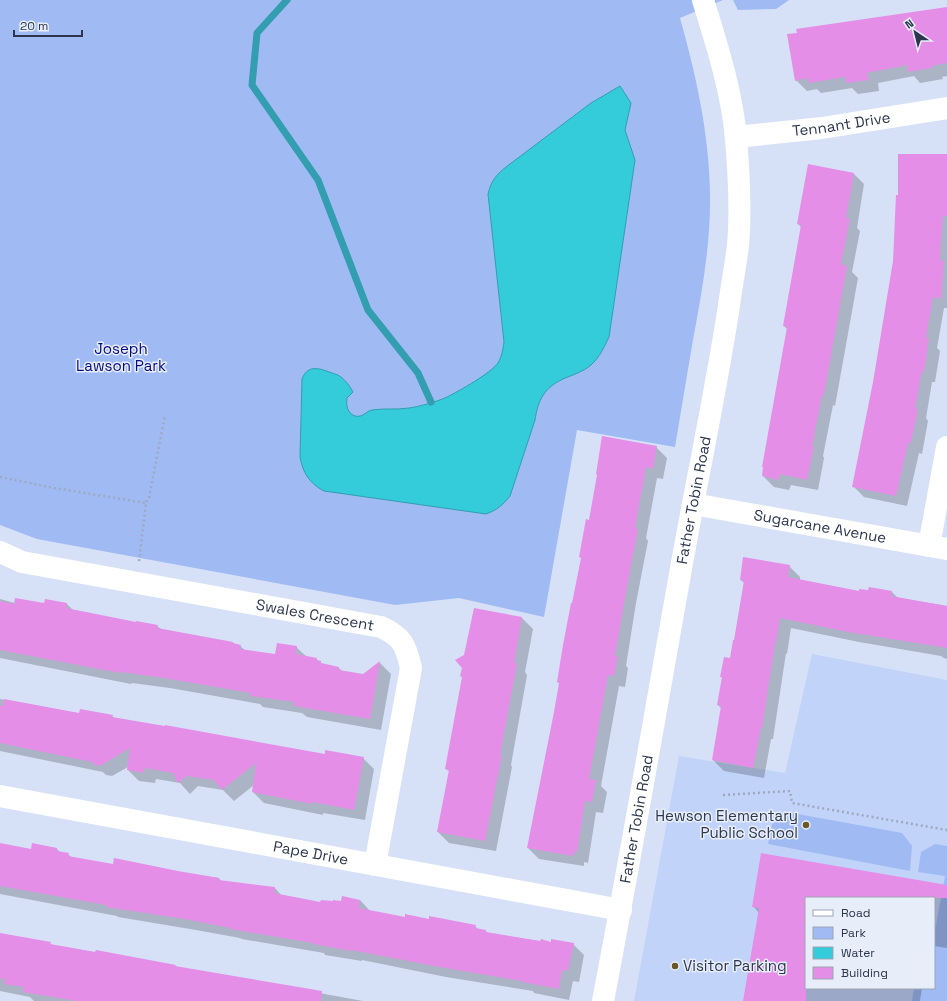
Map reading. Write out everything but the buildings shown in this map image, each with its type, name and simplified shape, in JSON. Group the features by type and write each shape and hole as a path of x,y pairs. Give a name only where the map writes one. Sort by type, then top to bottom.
{"street":[{"name":"Father Tobin Road","path":"604,1001 693,504 723,346 738,246 736,137 731,104 722,65 703,0"},
{"name":"Tennant Drive","path":"736,137 822,128 947,108"},
{"path":"938,548 947,448"},
{"name":"Sugarcane Avenue","path":"693,504 938,548"},
{"name":"Swales Crescent","path":"0,552 22,562 381,627 393,632 401,640 408,652 411,668 374,865"},
{"name":"Pape Drive","path":"0,796 621,910"}],"path":[{"path":"139,562 146,503 149,498 165,415"},
{"path":"0,477 54,488 146,503"},
{"path":"723,795 790,791 792,803 947,830"}],"shaded area":[{"name":"Hewson Elementary Public School","path":"812,654 947,680 947,1001 634,1001 679,756 785,773"}],"green space":[{"name":"Joseph Lawson Park","path":"0,0 723,0 680,18 701,104 709,171 710,212 703,285 675,447 577,430 544,617 459,598 395,605 37,539 0,525"},
{"path":"733,0 789,0 776,9 738,10"},
{"path":"792,813 902,833 912,846 910,871 768,844 772,824"},
{"path":"935,844 947,846 947,1001 912,1001 914,989 935,989 935,925 945,876 918,872 921,852"}],"water":[{"path":"620,86 631,103 625,130 635,160 609,337 599,355 591,365 551,386 543,395 538,406 535,420 510,496 500,507 486,514 324,491 314,485 305,473 300,457 302,379 304,375 310,370 317,369 325,370 341,377 353,392 347,398 350,413 358,416 372,410 409,408 439,400 482,377 494,367 500,358 504,342 488,194 492,182 506,167 591,103"}],"waterway":[{"path":"287,0 257,33 252,85 318,180 368,310 418,373 431,402"}],"place":[{"name":"Hewson Elementary Public School","path":"806,825"},
{"name":"Visitor Parking","path":"675,966"}]}
